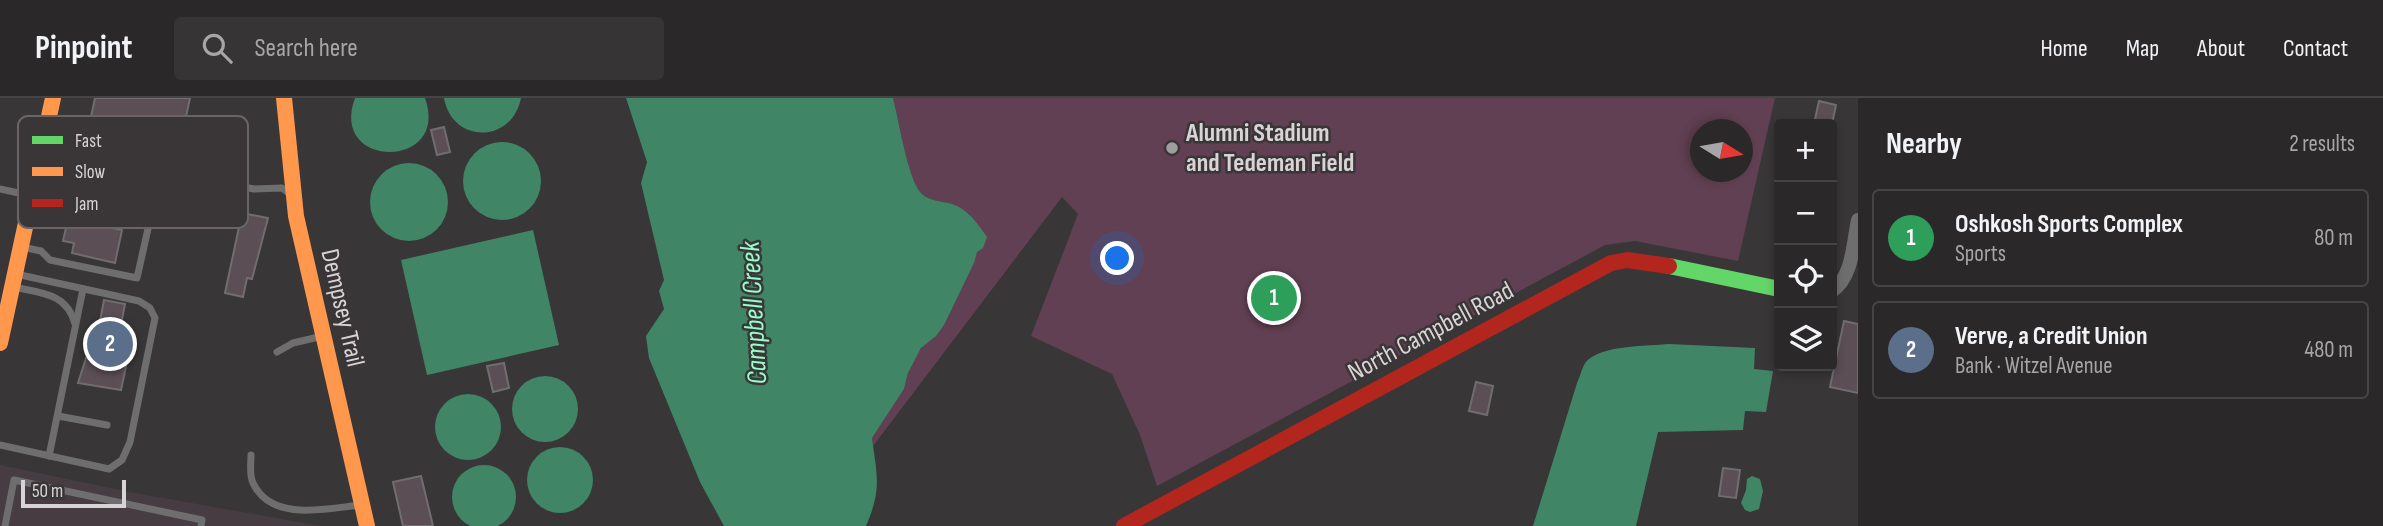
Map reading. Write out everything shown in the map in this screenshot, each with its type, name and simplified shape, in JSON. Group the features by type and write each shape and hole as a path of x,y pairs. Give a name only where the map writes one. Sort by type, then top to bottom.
{"street":[{"path":"49,116 53,98"},
{"name":"Dempsey Trail","path":"283,98 293,197 303,253 367,526"},
{"path":"1837,286 1844,280 1854,259 1858,220"},
{"path":"0,343 10,280 25,228"},
{"name":"North Campbell Road","path":"1124,526 1152,515 1611,263 1627,260 1651,262 1774,288"}],"lane":[{"path":"248,188 282,188 293,197"},
{"path":"0,189 18,192"},
{"path":"21,247 41,251 50,260 137,278 148,228"},
{"path":"0,445 109,469 122,460 130,442 155,318 149,308 139,301 83,289 10,280"},
{"path":"10,280 64,301 72,313 75,326"},
{"path":"49,456 83,289"},
{"path":"276,352 293,342 323,336"},
{"path":"58,416 107,425"},
{"path":"251,455 251,480 261,497 278,507 314,510 362,505"},
{"path":"5,526 14,480 202,520 201,526"}],"shaded area":[{"path":"893,98 1775,98 1738,261 1635,241 1605,245 1157,486 1140,435 1112,374 1031,336 1078,214 1062,197 873,446 872,438 904,389 914,359 954,301 974,263 953,205 922,194 907,162"},
{"path":"0,465 135,493 321,526 0,526"}],"water":[{"path":"355,98 425,98 428,122 421,139 407,149 390,152 372,149 358,139 351,122"},
{"path":"444,98 521,98 515,113 506,124 495,130 482,132 458,124 449,113"},
{"name":"Campbell Creek","path":"626,98 893,98 908,162 921,193 963,210 987,237 983,248 977,252 944,325 936,336 921,348 908,373 904,389 872,438 877,473 876,492 866,526 724,526 700,482 649,358 646,336 664,309 659,291 664,280 641,183 647,162"},
{"path":"502,142 517,145 534,159 541,181 538,196 524,213 502,220 487,217 470,203 463,181 466,166 480,149"},
{"path":"409,163 424,166 436,175 445,187 448,202 445,217 436,229 424,238 409,241 394,238 382,229 373,217 370,202 373,187 382,175 394,166"},
{"path":"533,230 559,345 427,375 401,260"},
{"path":"1669,344 1755,348 1754,369 1773,371 1766,412 1745,411 1743,430 1658,432 1636,526 1533,526 1577,383 1586,362 1593,356 1613,349"},
{"path":"545,376 558,379 568,386 575,396 578,409 575,422 568,432 558,439 545,442 532,439 522,432 515,422 512,409 515,396 522,386 532,379"},
{"path":"468,394 481,397 491,404 498,414 501,427 498,440 491,450 481,457 468,460 455,457 445,450 438,440 435,427 438,414 445,404 455,397"},
{"path":"560,447 573,450 583,457 590,467 593,480 590,493 583,503 573,510 560,513 547,510 537,503 530,493 527,480 530,467 537,457 547,450"},
{"path":"478,465 490,465 502,470 511,479 516,491 516,503 511,515 496,527 472,527 466,524 457,515 452,503 452,491 457,479 466,470"},
{"path":"1752,476 1760,479 1763,491 1759,509 1750,512 1745,510 1741,503 1747,479"}],"building":[{"path":"95,98 190,98 186,116 91,116"},
{"path":"1819,101 1836,105 1833,119 1815,119"},
{"path":"444,127 450,152 437,155 431,130"},
{"path":"248,214 268,218 252,279 247,278 243,297 225,293 239,228 248,228"},
{"path":"66,228 122,230 115,263 72,253 74,243 63,241"},
{"path":"104,300 125,304 120,330 133,333 121,390 78,383 93,325 99,326"},
{"path":"1844,321 1858,324 1858,393 1830,387 1833,371 1837,371 1837,354"},
{"path":"504,363 509,388 493,392 487,366"},
{"path":"1476,382 1493,386 1487,415 1469,411"},
{"path":"1723,468 1740,470 1736,498 1719,496"},
{"path":"421,476 433,526 403,526 393,482"}],"traffic: fast":[{"path":"1669,266 1774,288"}],"traffic: slow":[{"path":"49,116 53,98"},
{"path":"284,98 296,216 367,526"},
{"path":"0,343 25,228"}],"traffic: jam":[{"path":"1124,526 1611,263 1627,260 1669,266"}],"place":[{"name":"Alumni Stadium and Tedeman Field","path":"1172,148"},
{"name":"Oshkosh Sports Complex","path":"1274,298"},
{"name":"Verve, a Credit Union","path":"110,344"}]}
